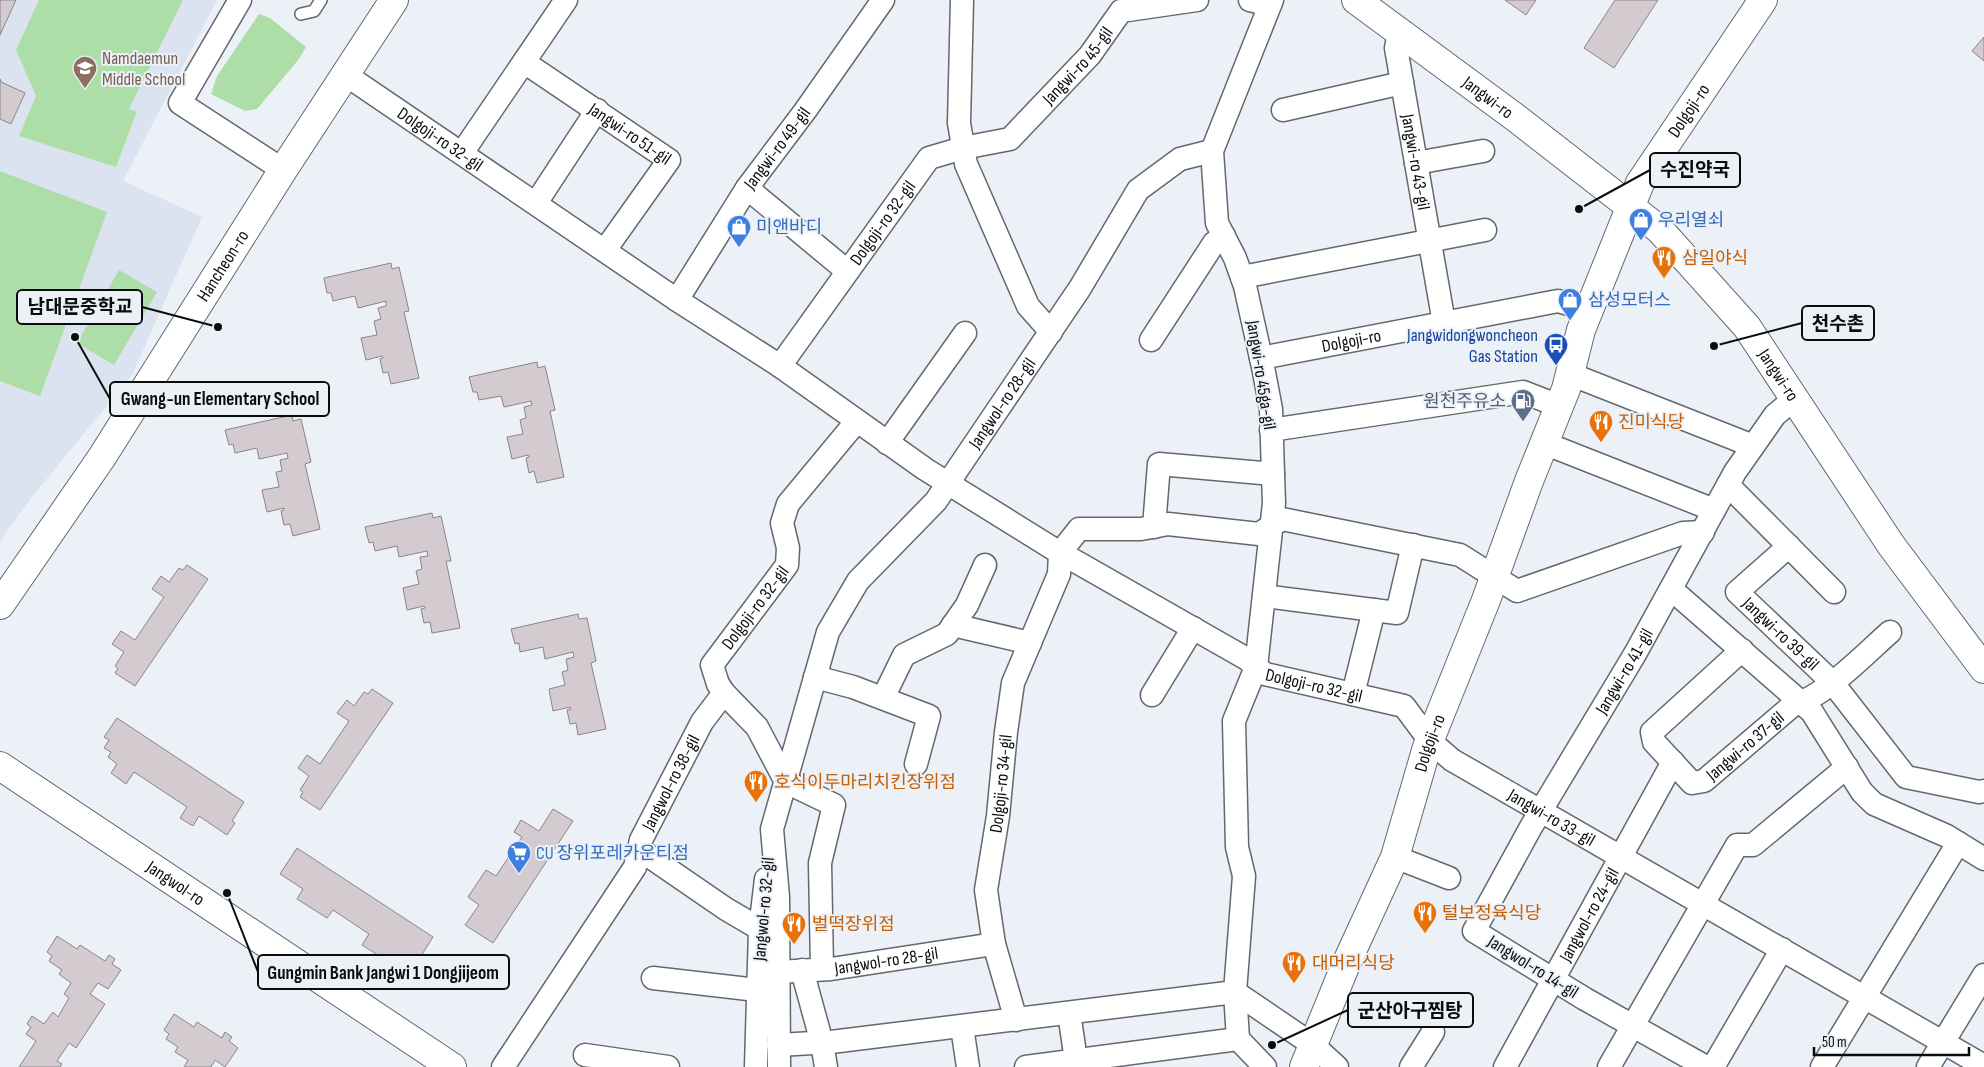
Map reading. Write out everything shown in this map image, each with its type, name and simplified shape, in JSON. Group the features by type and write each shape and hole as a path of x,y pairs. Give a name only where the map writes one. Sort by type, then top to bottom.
{"main road":[{"name":"Hancheon-ro","path":"0,605 102,457 283,170 394,0"},
{"name":"Jangwi-ro","path":"1356,0 1516,118 1660,230 1747,327 1891,545 1984,669"},
{"name":"Dolgoji-ro","path":"1308,1056 1346,964 1395,857 1430,741 1559,406 1570,374 1580,330 1629,206 1640,183 1763,0"},
{"name":"Jangwol-ro","path":"0,766 452,1067"}],"street":[{"path":"240,0 180,103 283,170"},
{"name":"Jangwi-ro 49-gil","path":"677,300 747,188 805,111 883,0"},
{"path":"962,0 959,123 966,164 1028,306 1051,332"},
{"name":"Jangwi-ro 45-gil","path":"963,148 1010,139 1090,55 1121,11 1197,0"},
{"path":"462,153 565,1"},
{"path":"1212,151 1264,2"},
{"name":"Jangwi-ro 43-gil","path":"1399,32 1396,48 1444,323"},
{"name":"Jangwi-ro 51-gil","path":"524,62 668,160 605,250"},
{"name":"Dolgoji-ro 32-gil","path":"346,75 677,300 780,366 856,422 925,469 949,482 1060,553 1247,658 1265,674 1404,706 1430,741"},
{"path":"1283,110 1402,83"},
{"path":"536,203 597,110"},
{"name":"Dolgoji-ro 32-gil","path":"780,366 929,158 963,148"},
{"name":"Jangwi-ro 45ga-gil","path":"1212,151 1217,223 1236,258 1242,277 1261,358 1270,409 1274,503 1256,666"},
{"name":"Jangwol-ro 28-gil","path":"779,1056 778,897 772,829 828,632 858,580 936,501 1080,288 1138,190 1180,159 1212,151"},
{"path":"1416,163 1483,151"},
{"path":"747,188 847,271"},
{"path":"1242,277 1485,230"},
{"path":"1151,340 1214,244 1224,236"},
{"name":"Dolgoji-ro","path":"1261,358 1558,301 1589,310"},
{"path":"887,443 965,333"},
{"path":"1570,374 1753,446"},
{"path":"1271,430 1523,392 1559,406"},
{"name":"Jangwi-ro 41-gil","path":"1542,811 1671,589 1728,485 1775,415 1794,399"},
{"name":"Dolgoji-ro 32-gil","path":"724,693 718,684 712,665 787,565 788,548 782,523 788,504 856,422"},
{"path":"1544,443 1714,510"},
{"path":"1154,527 1159,464 1273,474"},
{"path":"1728,485 1834,592"},
{"path":"1060,553 1079,529 1141,529 1168,524 1258,534 1282,518 1460,554 1494,578 1517,591 1683,533 1703,532"},
{"path":"1264,596 1397,613 1413,545"},
{"name":"Jangwi-ro 39-gil","path":"1789,546 1737,592 1832,682 1906,777 1979,792 1984,791"},
{"name":"Dolgoji-ro 34-gil","path":"1016,1020 994,944 986,890 998,816 1013,683 1059,574 1060,553"},
{"path":"883,698 904,654 947,634 967,605 985,565"},
{"name":"Jangwi-ro 37-gil","path":"1671,589 1812,712 1862,792 1874,804 1947,836 1984,859"},
{"path":"1353,694 1374,610"},
{"path":"953,625 1030,643"},
{"path":"1152,695 1192,628"},
{"name":"Jangwi-ro 39-gil","path":"1832,682 1890,632"},
{"name":"Jangwi-ro 37-gil","path":"1742,650 1652,732 1654,742 1692,783 1704,782 1793,705 1802,702 1832,682"},
{"path":"1256,666 1234,722 1237,847 1244,876 1235,992 1238,1039 1265,1067"},
{"path":"815,677 854,687 929,716 916,764"},
{"path":"724,693 757,727 786,782 834,805 820,863 812,970 826,1067"},
{"name":"Jangwol-ro 38-gil","path":"503,1067 636,867 641,840 702,722 724,693"},
{"name":"Jangwi-ro 33-gil","path":"1430,741 1452,760 1984,1066"},
{"name":"Jangwol-ro 24-gil","path":"1505,1067 1672,762"},
{"path":"1609,1067 1737,845 1754,845 1847,767"},
{"name":"Jangwol-ro 14-gil","path":"1542,811 1531,827 1474,931 1633,1026 1706,1067"},
{"name":"Jangwol-ro 32-gil","path":"756,1067 760,929 772,829"},
{"path":"1822,1067 1958,843"},
{"path":"640,850 726,909 760,929"},
{"path":"1395,857 1449,878"},
{"name":"Jangwol-ro 28-gil","path":"778,972 812,970 994,944"},
{"path":"1713,1067 1782,949"},
{"path":"1928,1067 1984,976"},
{"path":"653,978 757,990"},
{"path":"779,1056 822,1043 1235,992 1308,1056 1337,1067"},
{"path":"1069,1013 1077,1063"},
{"path":"962,1027 968,1067"},
{"path":"1411,1067 1433,1032"},
{"path":"1026,1067 1077,1063 1238,1039"},
{"path":"585,1054 668,1067"}],"lane":[{"path":"301,14 314,10 321,0"}],"shaded area":[{"path":"0,0 217,0 123,181 202,217 132,375 31,498 0,541"}],"green space":[{"name":"Namdaemun Middle School","path":"39,0 183,0 129,109 137,111 116,167 19,136 36,96 16,50"},
{"path":"259,14 270,18 306,47 299,59 257,109 245,111 211,94 217,76"},
{"path":"0,171 107,212 40,396 0,381"},
{"path":"119,270 157,292 114,365 77,343"}],"building":[{"path":"0,0 16,0 0,35"},
{"path":"1505,0 1536,0 1526,15"},
{"path":"1615,0 1658,0 1614,68 1584,48"},
{"path":"1984,37 1984,61 1972,51"},
{"path":"0,79 1,82 25,93 11,124 0,119"},
{"path":"391,263 392,269 399,267 409,311 404,312 419,378 391,384 388,372 383,373 380,359 383,358 382,356 366,360 361,338 377,335 374,321 381,319 378,308 386,306 386,301 358,308 355,296 333,301 331,293 327,293 324,278"},
{"path":"537,362 538,368 545,366 555,410 550,411 564,477 537,483 534,471 529,473 526,458 529,457 528,455 512,459 507,437 523,434 520,420 526,418 524,407 532,405 531,401 504,407 501,396 479,400 477,392 473,392 469,377"},
{"path":"292,415 293,421 301,419 311,462 305,464 320,529 293,536 290,524 284,525 281,511 284,508 267,512 262,490 279,487 276,472 282,471 280,460 288,458 287,453 259,459 257,448 235,453 233,444 229,445 225,430"},
{"path":"432,513 433,518 441,516 451,561 446,561 460,628 432,633 430,622 424,623 421,609 425,608 424,606 407,610 403,588 419,584 416,571 422,569 420,557 428,556 427,551 399,557 397,546 375,551 373,542 369,543 365,527"},
{"path":"187,565 208,579 135,686 115,673 118,668 115,666 124,652 112,644 121,631 135,640 164,597 152,589 161,576 169,582 179,568 183,570"},
{"path":"578,614 579,619 587,618 596,661 591,663 606,729 578,735 576,723 570,724 567,710 571,709 570,707 553,711 549,689 565,685 562,672 568,670 566,659 574,657 573,652 545,659 543,647 520,652 519,643 515,644 511,629"},
{"path":"372,689 393,703 320,810 300,797 303,792 300,790 309,776 298,768 307,755 320,764 349,721 337,713 347,700 354,706 364,692 368,694"},
{"path":"117,718 244,802 232,821 235,823 227,835 199,816 193,826 180,818 187,807 134,772 126,784 111,773 117,764 108,757 111,752 104,748 109,740 104,737"},
{"path":"553,809 573,821 493,943 465,925 479,905 468,897 486,870 496,876 522,837 514,832 521,820 539,831"},
{"path":"297,848 433,937 414,967 400,958 395,966 362,945 369,934 333,910 327,918 297,899 303,889 280,874"},
{"path":"57,936 77,949 80,945 105,961 109,955 115,959 112,964 121,970 108,989 98,983 90,994 105,1004 76,1048 69,1043 57,1061 62,1064 60,1067 19,1067 36,1041 26,1034 31,1027 27,1024 32,1016 44,1024 53,1012 58,1017 69,998 64,994 71,983 59,974 62,970 49,961 52,956 47,952"},
{"path":"174,1014 194,1027 197,1022 222,1038 225,1032 232,1037 229,1041 238,1048 225,1067 215,1060 211,1067 184,1067 188,1060 175,1052 178,1047 166,1039 169,1034 164,1030"}],"place":[{"name":"Namdaemun Middle School","path":"85,89"},
{"name":"수진약국","path":"1579,209"},
{"name":"우리열쇠","path":"1641,241"},
{"name":"미앤바디","path":"739,248"},
{"name":"삼일야식","path":"1664,279"},
{"name":"삼성모터스","path":"1570,321"},
{"name":"남대문중학교","path":"218,327"},
{"name":"Gwang-un Elementary School","path":"75,337"},
{"name":"천수촌","path":"1714,346"},
{"name":"Jangwidongwoncheon Gas Station","path":"1556,366"},
{"name":"원천주유소","path":"1523,422"},
{"name":"진미식당","path":"1601,443"},
{"name":"호식이두마리치킨장위점","path":"756,803"},
{"name":"CU 장위포레카운티점","path":"519,874"},
{"name":"Gungmin Bank Jangwi 1 Dongjijeom","path":"227,893"},
{"name":"털보정육식당","path":"1425,934"},
{"name":"벌떡장위점","path":"794,945"},
{"name":"대머리식당","path":"1294,984"},
{"name":"군산아구찜탕","path":"1272,1045"}]}
